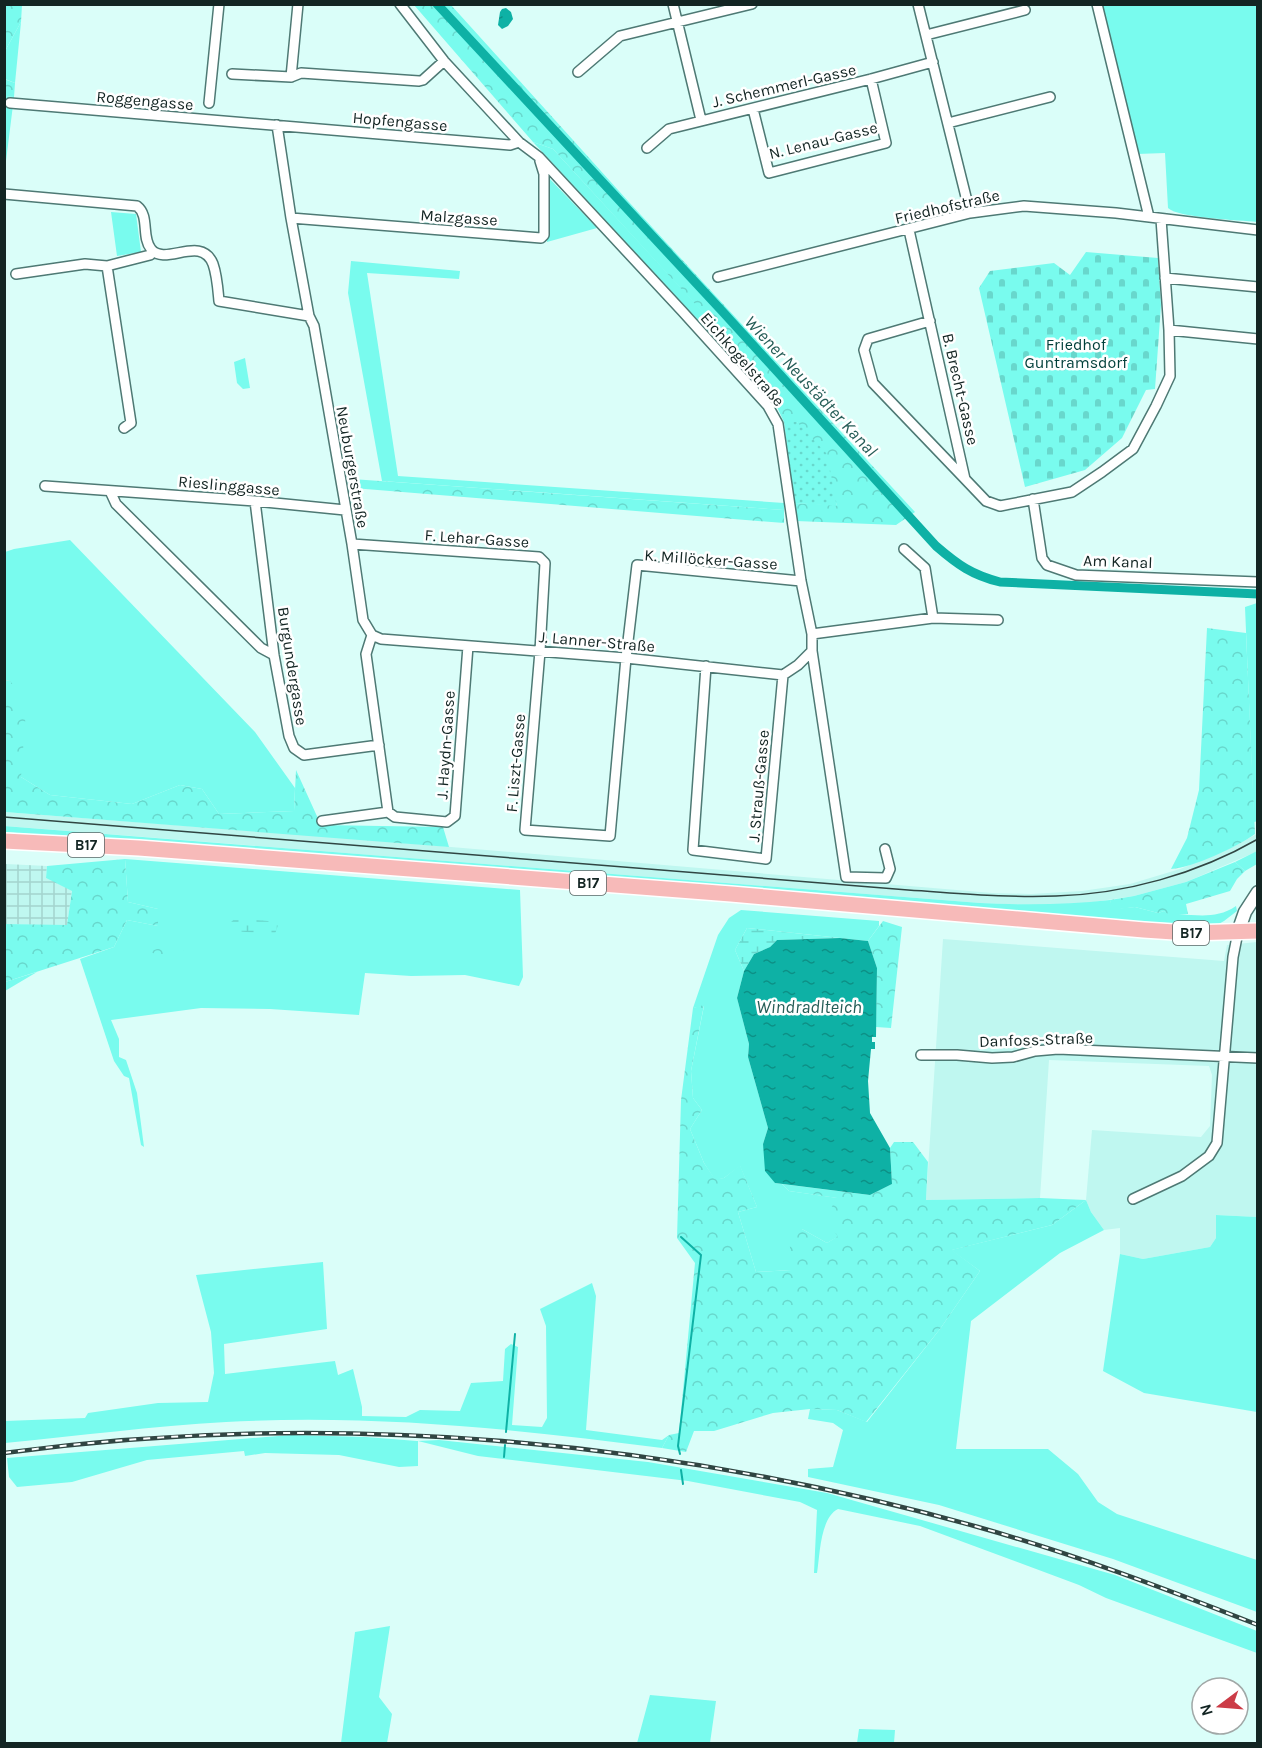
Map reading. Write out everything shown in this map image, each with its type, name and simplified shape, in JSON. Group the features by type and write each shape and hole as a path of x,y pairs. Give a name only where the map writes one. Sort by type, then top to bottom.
{"main road":[{"name":"B17","path":"4,841 139,848 730,894 1144,930 1190,933 1257,930"}],"street":[{"path":"209,103 219,4"},
{"path":"291,77 298,4"},
{"name":"Eichkogelstraße","path":"400,4 444,61 519,142 538,157 768,406 778,424 801,581 812,634 812,651 846,877 886,878 890,869 885,849"},
{"path":"673,4 701,120"},
{"path":"578,72 620,36 752,4"},
{"path":"918,4 970,213"},
{"path":"1097,4 1149,217"},
{"path":"926,35 1025,10"},
{"path":"232,74 291,77 301,72 419,81 444,61"},
{"name":"J. Schemmerl-Gasse","path":"647,148 669,129 933,62"},
{"name":"N. Lenau-Gasse","path":"753,109 769,172 886,143 872,79"},
{"path":"948,123 1050,98"},
{"name":"Roggengasse","path":"10,103 278,125"},
{"name":"Hopfengasse","path":"278,125 510,145 519,142"},
{"name":"Neuburgerstraße","path":"278,125 291,218 309,316 314,326 363,620 372,635"},
{"name":"Malzgasse","path":"291,218 541,238 544,235 544,174 538,157"},
{"path":"4,194 137,206 142,211 148,244 153,252 160,254 198,251 206,255 212,262 219,301 309,316"},
{"name":"Friedhofstraße","path":"718,277 970,213 1024,206 1149,217 1257,230"},
{"path":"930,321 868,339 864,350 873,383 986,501 1000,506 1072,492 1133,449 1170,376 1161,219"},
{"name":"B. Brecht-Gasse","path":"909,230 965,479"},
{"path":"16,274 86,264 107,266 150,255 153,252"},
{"path":"107,266 131,423 124,428"},
{"path":"1165,278 1257,287"},
{"path":"1169,330 1257,339"},
{"name":"Rieslinggasse","path":"45,486 345,510"},
{"path":"110,490 116,504 261,648 274,655"},
{"name":"Am Kanal","path":"1033,499 1042,558 1047,565 1076,575 1257,582"},
{"name":"Burgundergasse","path":"255,501 274,655 289,736 294,748 304,755 379,745"},
{"name":"F. Lehar-Gasse","path":"352,544 539,557 545,563 540,651"},
{"path":"904,549 925,568 933,618"},
{"name":"K. Millöcker-Gasse","path":"626,658 637,566 801,581"},
{"path":"812,634 933,618 998,620"},
{"path":"372,635 366,654 388,812"},
{"name":"J. Lanner-Straße","path":"372,635 381,639 626,658 783,675"},
{"name":"J. Haydn-Gasse","path":"322,820 388,812 395,817 447,822 455,816 468,646"},
{"name":"F. Liszt-Gasse","path":"540,651 525,830 610,836 626,658"},
{"path":"783,675 798,666 812,651"},
{"name":"J. Strauß-Gasse","path":"706,666 693,850 766,859 783,675"},
{"path":"1133,1199 1182,1176 1209,1156 1217,1143 1233,957 1245,912 1257,892"},
{"name":"Danfoss-Straße","path":"921,1054 992,1058 1013,1057 1035,1051 1058,1049 1257,1058"}],"shaded area":[{"path":"4,812 345,838 992,893 1031,894 1082,891 1130,884 1180,869 1257,834 1258,851 1186,882 1134,896 1080,904 1033,905 980,903 5,826"},
{"path":"6,864 47,866 46,878 72,890 67,926 5,924"},
{"path":"943,939 1224,961 1227,945 1257,942 1257,1217 1217,1215 1216,1238 1210,1247 1143,1259 1120,1254 1120,1228 1104,1230 1091,1212 1086,1200 1092,1130 1201,1137 1210,1126 1212,1075 1209,1066 1049,1060 1040,1198 926,1200"}],"green space":[{"path":"5,4 22,5 21,22 5,51"},
{"path":"414,5 451,5 915,512 896,525 796,521 794,503 837,505 797,422 784,422 764,379 553,149 533,142"},
{"path":"1101,5 1257,5 1257,222 1196,216 1168,208 1165,153 1137,154"},
{"path":"21,22 15,83 5,79 5,51"},
{"path":"4,79 15,83 14,97 5,96"},
{"path":"5,96 14,97 5,169"},
{"path":"533,142 553,149 765,379 763,390"},
{"path":"548,177 597,228 547,242"},
{"path":"111,212 136,214 141,252 117,256"},
{"name":"Friedhof Guntramsdorf","path":"1086,252 1158,258 1161,305 1155,389 1146,390 1122,438 1085,470 1025,487 979,288 990,271 1054,263 1070,275"},
{"path":"351,261 460,271 459,279 367,273 398,476 784,503 784,510 382,481 348,293"},
{"path":"245,358 250,388 243,389 237,383 234,362"},
{"path":"784,422 797,422 827,454 837,506 794,503"},
{"path":"352,479 784,510 784,523 353,488"},
{"path":"70,540 255,732 295,788 294,811 219,814 202,789 180,785 132,804 50,795 21,777 15,699 10,681 5,680 5,552"},
{"path":"1257,603 1258,821 1254,822 1245,607"},
{"path":"1207,628 1246,633 1255,834 1214,856 1171,869 1187,838 1199,790"},
{"path":"4,680 10,681 18,691 15,699 26,710 21,777 50,795 132,804 180,785 202,789 219,814 294,811 296,770 321,825 443,827 449,847 5,812"},
{"path":"4,826 980,903 1045,904 1110,900 1113,909 1135,907 1158,913 1164,911 1170,915 1212,915 1228,911 1236,906 1237,911 1215,926 1038,915 142,844 5,832"},
{"path":"1257,851 1257,864 1245,871 1235,862"},
{"path":"125,859 520,890 523,977 519,986 465,975 411,976 365,973 359,1015 270,1009 201,1008 111,1020 119,1039 119,1057 126,1060 137,1093 144,1147 141,1145 129,1078 124,1076 114,1061 80,959 114,947 127,920 158,926 158,909 128,902"},
{"path":"125,859 128,902 158,909 158,926 127,920 114,947 5,982 5,924 67,925 72,891 46,878 47,866"},
{"path":"1235,862 1245,871 1230,891 1186,904 1188,914 1170,916 1164,911 1158,913 1135,907 1112,910 1110,900 1186,882"},
{"path":"741,910 879,921 879,926 868,941 747,928 735,950 744,971 737,998 749,1044 748,1057 768,1128 763,1144 775,1183 782,1184 789,1191 838,1198 839,1236 827,1243 802,1229 791,1270 756,1272 738,1212 757,1207 740,1166 724,1178 715,1180 704,1163 690,1129 702,1110 693,1098 691,1071 704,1006 693,1008 718,935 729,918"},
{"path":"236,918 279,922 275,934 233,931 226,926"},
{"path":"883,921 902,927 891,1028 876,1027 877,968 868,941"},
{"path":"747,928 840,938 777,940 770,947 754,954 744,971 735,950"},
{"path":"184,944 184,950 159,955 147,951"},
{"path":"37,972 5,991 5,982"},
{"path":"704,1005 691,1071 693,1098 702,1110 690,1129 704,1163 715,1179 724,1178 740,1165 757,1207 738,1212 756,1272 791,1270 789,1226 802,1229 827,1243 838,1236 824,1220 837,1198 789,1191 782,1184 870,1195 892,1184 890,1148 894,1142 913,1142 928,1162 926,1200 1040,1198 1086,1200 1052,1225 952,1250 980,1271 940,1329 866,1422 837,1410 810,1409 773,1413 714,1431 694,1431 686,1452 662,1448 669,1435 679,1433 695,1263 677,1238 681,1100 693,1008"},
{"path":"1086,1200 1091,1212 1104,1230 1060,1253 971,1321 956,1449 1048,1449 1078,1474 1098,1502 1117,1514 1257,1560 1257,1612 1113,1559 939,1505 808,1477 808,1469 833,1467 843,1430 833,1423 808,1419 810,1409 837,1410 867,1422 940,1329 980,1271 951,1250 1052,1225"},
{"path":"1216,1215 1257,1217 1257,1412 1144,1393 1103,1371 1120,1254 1143,1259 1210,1247 1216,1238"},
{"path":"323,1262 327,1329 224,1344 225,1374 335,1361 338,1375 353,1369 362,1416 406,1417 420,1410 460,1411 471,1383 503,1381 505,1349 511,1344 518,1347 512,1425 542,1427 547,1418 546,1326 540,1309 592,1283 596,1296 586,1430 662,1440 669,1435 662,1448 499,1429 390,1422 280,1420 171,1426 5,1443 5,1421 85,1418 88,1413 158,1403 208,1402 214,1373 211,1332 196,1275"},
{"path":"291,1435 439,1440 648,1462 827,1493 1115,1575 1257,1631 1257,1653 920,1526 838,1509 832,1514 824,1528 817,1573 814,1573 817,1510 800,1502 688,1481 478,1456 418,1441 418,1466 399,1467 339,1455 265,1453 245,1456 244,1451 147,1460 72,1482 17,1487 9,1477 7,1458"},
{"path":"390,1626 379,1697 392,1714 387,1743 341,1743 355,1632"},
{"path":"650,1695 716,1701 710,1743 637,1743"},
{"path":"859,1729 895,1730 894,1743 857,1743"}],"water":[{"path":"506,8 511,12 513,19 508,26 502,29 498,25 500,12"},
{"name":"Windradlteich","path":"840,938 868,941 877,968 876,1037 872,1037 875,1049 871,1049 868,1081 870,1113 890,1148 892,1184 870,1195 775,1183 765,1171 763,1144 768,1128 748,1057 749,1044 737,998 744,971 754,954 770,947 777,940"}],"waterway":[{"name":"Wiener Neustädter Kanal","path":"437,4 936,546 959,564 973,573 1000,582 1258,594"},
{"path":"680,1454 678,1446 701,1255 681,1237"},
{"path":"506,1432 515,1334"},
{"path":"504,1457 505,1445"},
{"path":"681,1470 683,1484"}],"tram line":[{"path":"4,817 908,890 1019,896 1082,894 1160,880 1210,862 1258,839"}],"railway":[{"path":"4,1453 126,1440 249,1434 372,1434 495,1440 617,1453 739,1472 859,1497 978,1527 1085,1560 1258,1625"}]}
